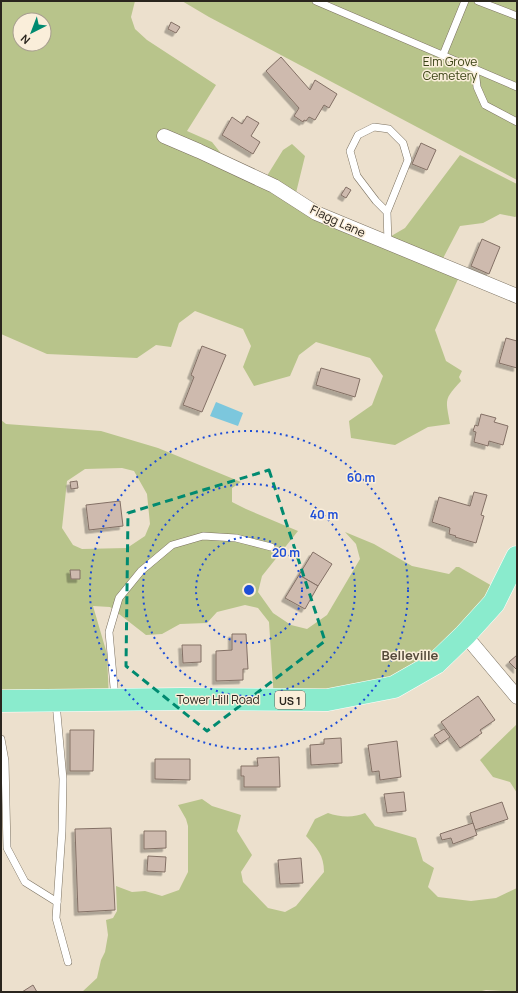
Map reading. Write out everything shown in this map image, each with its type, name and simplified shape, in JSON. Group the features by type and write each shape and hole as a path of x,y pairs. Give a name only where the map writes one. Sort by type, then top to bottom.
{"main road":[{"name":"Tower Hill Road","path":"1,701 328,700 394,687 436,663 466,635 494,603 517,557"}],"street":[{"name":"Flagg Lane","path":"164,136 274,186 316,213 517,296"},
{"path":"466,635 517,697"}],"lane":[{"path":"316,1 517,87"},
{"path":"334,9 337,1"},
{"path":"443,55 465,1"},
{"path":"478,1 516,13"},
{"path":"475,69 476,88 485,105 517,122"},
{"path":"386,212 357,176 350,151 358,135 374,127 389,128 403,143 408,160 386,212 388,243"},
{"path":"115,700 109,632 119,598 140,572 172,545 203,536 236,538 271,547"},
{"path":"56,701 63,778 62,831 56,918 68,962"},
{"path":"1,739 5,761 7,848 25,882 58,902"}],"highlighted area":[{"path":"269,470 325,641 207,731 126,666 128,513"}],"green space":[{"path":"1,1 135,1 131,17 135,29 147,40 216,85 187,131 212,142 231,166 265,179 283,150 292,144 305,156 294,201 381,242 405,228 460,155 517,184 517,216 515,217 500,214 483,223 460,226 440,264 459,277 435,330 446,361 462,371 459,377 461,381 451,392 447,401 450,424 428,427 395,445 351,438 349,421 372,405 383,376 370,358 316,342 299,355 290,376 254,386 243,367 251,346 243,329 195,311 179,323 171,347 156,345 137,358 47,354 1,334"},
{"name":"Elm Grove Cemetery","path":"182,1 517,1 517,180 209,17"},
{"path":"1,420 6,424 101,431 158,448 241,482 232,488 232,502 298,531 262,576 258,592 273,613 291,625 307,629 327,615 360,559 356,544 345,532 374,544 412,566 449,574 456,567 459,567 501,591 394,688 274,700 269,622 258,608 245,605 217,612 207,623 180,624 162,634 146,635 110,607 93,606 107,654 109,701 1,702","holes":["122,468 134,471 147,494 150,524 145,536 127,548 82,549 73,545 62,528 67,481 85,469"]},
{"path":"517,724 517,793 510,782 493,777 480,760"},
{"path":"202,799 212,806 241,815 237,831 252,855 241,872 243,882 268,908 285,912 296,906 324,872 323,861 319,852 306,836 315,819 328,813 356,816 365,813 375,826 416,838 423,861 434,868 428,887 438,897 471,901 496,898 517,888 517,992 486,990 478,992 82,992 97,978 101,960 105,952 108,935 106,920 113,918 117,911 116,886 132,892 145,891 162,896 179,890 188,872 188,826 186,819 178,805"}],"water":[{"path":"216,402 243,413 238,426 210,416"}],"building":[{"path":"171,22 180,27 176,33 168,29"},
{"path":"281,57 310,90 315,80 337,94 329,108 324,105 315,120 309,117 303,122 294,116 299,108 266,71"},
{"path":"247,116 259,123 251,136 260,142 253,154 222,135 232,117 242,124"},
{"path":"421,143 436,150 427,170 412,164"},
{"path":"346,187 351,190 346,198 341,195"},
{"path":"482,239 500,247 489,274 471,266"},
{"path":"506,338 517,341 517,368 499,363"},
{"path":"202,346 226,355 202,412 183,405 194,377 191,375"},
{"path":"321,368 360,379 355,397 316,385"},
{"path":"481,414 496,418 494,422 508,426 503,445 489,441 488,446 474,442 476,432 473,431 475,425 478,426"},
{"path":"77,481 78,488 71,489 70,482"},
{"path":"474,492 487,495 481,515 484,516 476,543 455,537 456,536 449,534 450,528 432,522 439,497 470,506"},
{"path":"120,501 123,526 89,530 86,505"},
{"path":"313,552 332,564 318,586 299,575"},
{"path":"70,570 80,570 80,579 71,579"},
{"path":"299,575 318,586 305,609 285,598"},
{"path":"232,634 246,634 248,669 243,669 243,680 216,681 216,651 232,650"},
{"path":"182,645 201,645 201,662 183,663"},
{"path":"517,655 517,670 509,662"},
{"path":"478,696 495,720 480,730 482,733 460,748 441,722"},
{"path":"444,729 450,737 440,744 434,735"},
{"path":"70,730 94,730 93,771 70,771"},
{"path":"341,738 342,763 311,765 310,745 324,744 324,739"},
{"path":"397,741 401,777 380,780 379,771 372,772 368,745"},
{"path":"279,757 280,787 244,787 244,776 241,776 241,766 258,766 257,758"},
{"path":"155,759 190,759 190,780 155,779"},
{"path":"404,792 406,811 387,813 384,794"},
{"path":"502,802 508,819 475,830 470,813"},
{"path":"473,823 477,835 453,844 451,838 442,840 440,834"},
{"path":"111,828 115,910 78,912 75,829"},
{"path":"144,831 166,831 166,848 144,849"},
{"path":"148,856 166,857 165,872 147,871"},
{"path":"301,858 303,883 280,884 278,860"},
{"path":"33,985 37,992 22,992"}],"district":[{"name":"Belleville","path":"410,655"}]}
